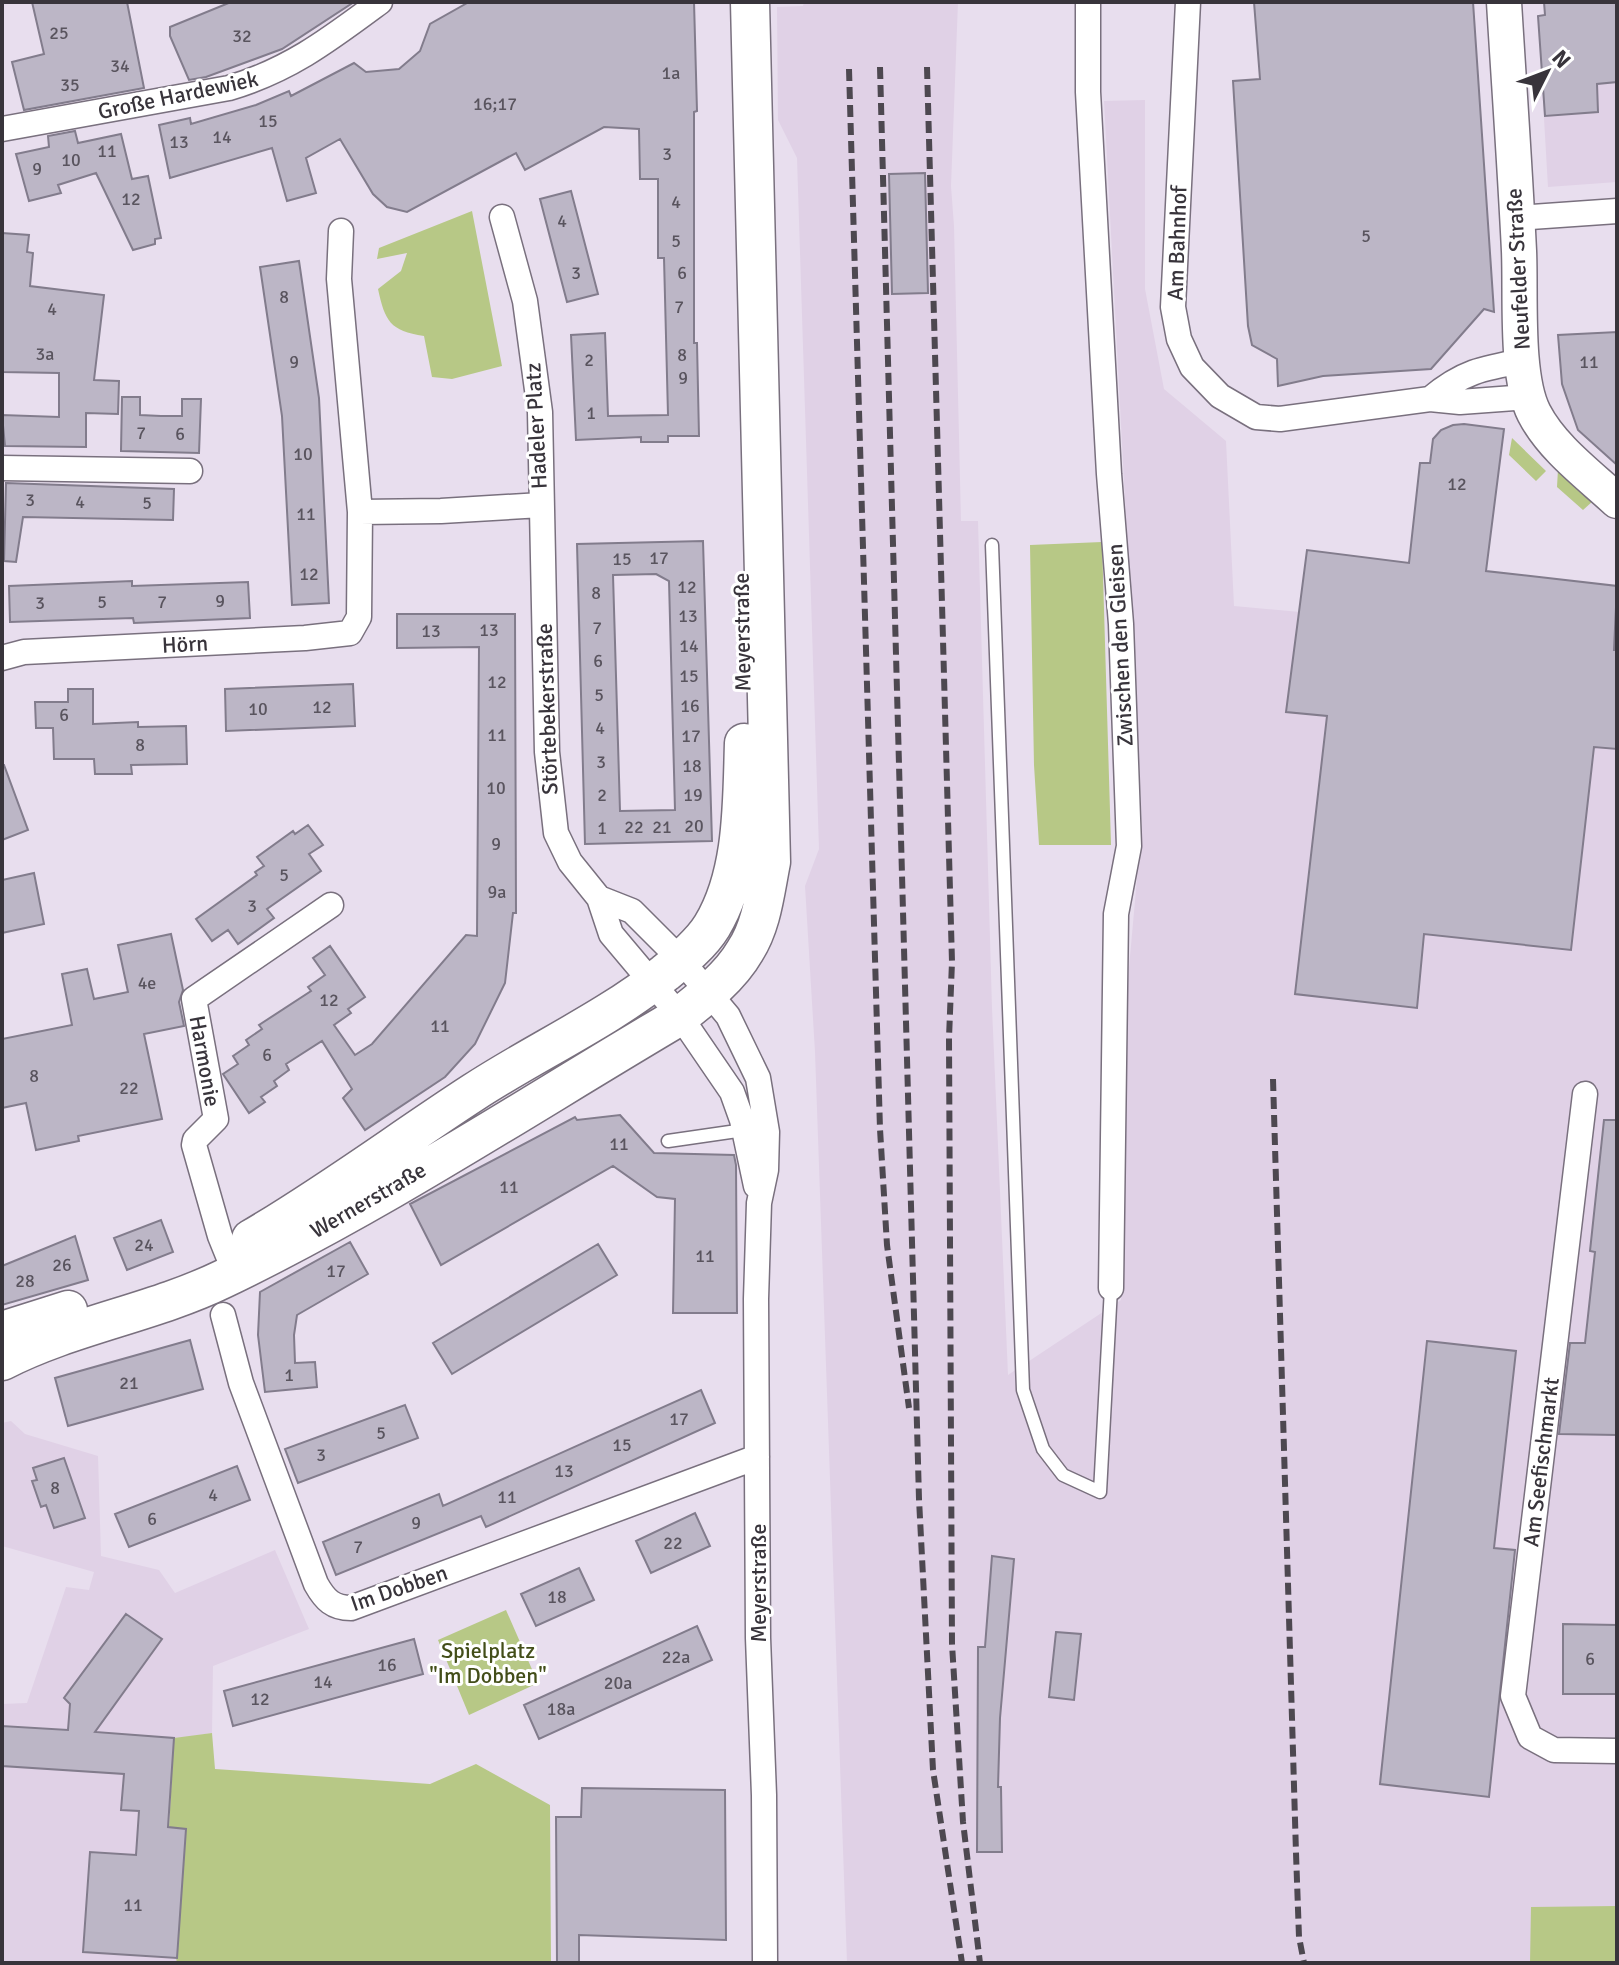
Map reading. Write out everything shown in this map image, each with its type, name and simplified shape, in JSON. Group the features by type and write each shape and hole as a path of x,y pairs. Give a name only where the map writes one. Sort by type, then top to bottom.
{"main road":[{"name":"Meyerstraße","path":"666,972 708,931 716,916 727,891 742,818 744,718 728,2"},
{"name":"Meyerstraße","path":"710,992 745,951 760,915 771,862 750,2"},
{"name":"Wernerstraße","path":"2,1331 196,1268 231,1263 322,1194 478,1090 580,1030 666,972"},
{"name":"Wernerstraße","path":"2,1361 44,1343 142,1310 231,1263 333,1222 680,1016 710,992"}],"street":[{"name":"Große Hardewiek","path":"2,129 229,88 261,79 310,54 380,2"},
{"name":"Zwischen den Gleisen","path":"1088,2 1088,92 1109,474 1121,624 1129,846 1116,914 1111,1288"},
{"name":"Am Bahnhof","path":"1188,2 1173,307 1179,339 1192,367 1220,396 1256,417 1280,419 1430,399 1460,402 1528,397"},
{"name":"Neufelder Straße","path":"1504,2 1518,218 1523,361 1528,397 1534,414 1546,431 1617,501"},
{"path":"1518,218 1617,211"},
{"name":"Hadeler Platz","path":"360,512 541,505 540,412 525,301 502,217"},
{"path":"341,231 339,279 360,512"},
{"name":"Am Bahnhof","path":"1430,399 1453,380 1488,367 1523,361"},
{"path":"2,468 190,471"},
{"name":"Störtebekerstraße","path":"541,505 547,752 552,819 561,847 599,898 611,934 666,972 710,992"},
{"name":"Hörn","path":"2,658 24,652 331,637 350,633 359,617 360,512"},
{"name":"Störtebekerstraße","path":"599,898 632,911 666,972"},
{"name":"Harmonie","path":"231,1263 194,1145 195,1140 216,1119 194,999 331,905"},
{"name":"Meyerstraße","path":"666,972 680,1016 732,1092 744,1130 759,1203"},
{"name":"Meyerstraße","path":"710,992 728,1016 758,1078 767,1132 766,1170 759,1203 756,1299 765,1963"},
{"name":"Am Seefischmarkt","path":"1585,1094 1513,1696 1530,1737 1554,1750 1617,1751"},
{"name":"Im Dobben","path":"223,1315 241,1383 311,1570 322,1594 338,1608 351,1608 757,1457"}],"lane":[{"path":"992,545 1023,1390 1043,1449 1063,1475 1100,1492 1111,1288"},
{"path":"668,1141 744,1130"}],"shaded area":[{"path":"804,2 958,2 951,186 961,521 978,521 992,1008 1008,1375 1121,1300 1126,1001 1142,823 1104,101 1145,100 1145,289 1164,389 1226,441 1234,606 1614,649 1617,618 1617,1963 847,1963 815,1052 805,886 819,849 797,158 778,120 777,7 803,6"},
{"path":"1617,2 1617,182 1548,187 1538,16"},
{"path":"11,1421 25,1434 98,1456 101,1556 159,1570 175,1593 275,1550 309,1629 213,1666 212,1733 174,1739 170,1828 186,1829 177,1963 2,1963 2,1704 27,1703 66,1587 89,1590 94,1572 2,1546 2,1423"}],"green space":[{"path":"472,211 502,366 452,379 432,377 424,336 403,331 391,323 383,309 378,289 401,271 407,253 377,259 379,248"},
{"path":"1512,438 1546,471 1536,481 1509,455"},
{"path":"1558,469 1593,501 1583,510 1557,487"},
{"path":"1102,542 1111,845 1039,845 1034,765 1030,545"},
{"name":"Spielplatz \"Im Dobben\"","path":"506,1610 538,1683 469,1715 438,1640"},
{"path":"212,1733 215,1769 430,1784 476,1764 550,1805 551,1963 177,1963 176,1958 83,1952 90,1852 183,1859 169,1828 174,1738"},
{"path":"1617,1906 1617,1963 1530,1963 1531,1907"}],"building":[{"path":"32,2 127,2 144,88 24,110 12,62 44,54"},
{"path":"231,2 354,2 282,49 206,77 189,80 170,36 170,27"},
{"path":"469,2 694,2 697,111 694,112 694,343 697,343 699,436 668,436 668,442 641,442 641,437 576,440 571,335 605,333 608,416 668,415 664,258 658,258 658,179 640,179 639,129 604,127 525,170 516,153 407,212 387,207 373,194 340,139 306,158 316,193 287,201 272,148 170,178 159,125 190,118 191,124 256,105 289,91 291,96 354,63 366,72 399,69 420,51 430,24"},
{"path":"1254,2 1473,2 1494,312 1484,309 1431,369 1323,376 1278,386 1277,359 1252,345 1248,326 1233,81 1260,79"},
{"path":"1544,2 1617,2 1617,82 1597,84 1598,112 1545,116 1538,16 1545,15"},
{"path":"75,131 78,143 121,134 132,179 148,176 161,238 155,239 155,244 133,250 96,173 58,185 61,193 29,201 16,154 49,147 48,136"},
{"path":"925,173 928,293 892,294 889,174"},
{"path":"571,191 598,294 567,302 540,199"},
{"path":"2,233 29,235 27,252 33,253 30,286 104,295 94,380 119,381 118,414 86,413 86,447 5,446 2,415 59,417 59,373 2,372"},
{"path":"299,261 319,398 329,603 292,605 282,416 260,267"},
{"path":"1617,332 1617,465 1578,430 1562,384 1558,335"},
{"path":"122,397 140,397 140,415 161,416 182,416 182,399 201,399 199,453 121,451"},
{"path":"1464,424 1504,429 1486,571 1617,586 1614,650 1617,650 1617,749 1594,747 1571,950 1424,934 1417,1008 1295,994 1327,716 1286,712 1307,550 1409,563 1420,463 1430,463 1433,439 1441,430"},
{"path":"6,483 174,489 173,520 23,517 16,562 4,561"},
{"path":"703,541 712,841 585,844 577,544","holes":["656,574 669,581 675,810 620,811 613,575"]},
{"path":"132,581 132,586 248,582 250,618 134,623 133,618 10,622 9,586"},
{"path":"397,614 515,614 516,913 513,913 505,983 475,1044 445,1077 365,1130 343,1098 352,1089 322,1041 286,1064 289,1070 274,1081 277,1086 261,1097 265,1102 249,1113 223,1074 238,1064 233,1056 249,1045 246,1040 262,1029 259,1025 311,991 308,987 325,975 313,958 330,946 365,997 348,1009 351,1013 334,1025 355,1055 372,1044 466,935 477,936 479,647 397,648"},
{"path":"353,684 355,726 226,731 225,689"},
{"path":"68,689 93,689 93,724 138,722 138,727 186,726 187,764 131,765 132,774 95,774 94,759 54,759 53,728 36,728 35,702 68,702"},
{"path":"2,765 28,830 2,840"},
{"path":"308,825 323,845 309,854 321,871 267,909 274,918 238,944 228,930 212,941 196,919 257,875 255,872 264,866 257,857 293,831 295,834"},
{"path":"34,873 44,924 2,933 2,880"},
{"path":"171,934 183,990 179,1002 184,1026 144,1034 162,1119 78,1136 79,1141 36,1150 26,1103 2,1108 2,1039 72,1025 62,974 87,969 94,999 128,992 118,945"},
{"path":"620,1115 654,1153 734,1155 737,1313 673,1313 675,1199 657,1197 613,1166 441,1265 410,1204 575,1117 577,1120"},
{"path":"1604,1120 1617,1120 1617,1435 1559,1434 1570,1343 1585,1343 1595,1252 1590,1251"},
{"path":"161,1220 173,1252 127,1270 114,1238"},
{"path":"75,1236 88,1280 2,1305 2,1266"},
{"path":"350,1242 368,1274 297,1315 295,1363 315,1362 317,1387 265,1392 258,1335 260,1292"},
{"path":"598,1244 617,1275 452,1374 433,1343"},
{"path":"190,1340 203,1389 68,1426 55,1378"},
{"path":"1427,1341 1516,1351 1494,1548 1515,1550 1489,1797 1380,1784"},
{"path":"701,1390 715,1423 486,1527 481,1516 336,1575 323,1542 439,1494 443,1506"},
{"path":"405,1405 418,1438 298,1483 285,1449"},
{"path":"64,1458 85,1518 54,1528 46,1505 41,1507 32,1481 37,1480 33,1468"},
{"path":"237,1466 250,1500 129,1547 115,1514"},
{"path":"695,1513 710,1546 651,1573 636,1541"},
{"path":"992,1556 1014,1559 1000,1718 998,1787 1001,1787 1002,1852 977,1852 978,1647 985,1647"},
{"path":"579,1568 594,1600 536,1626 521,1594"},
{"path":"126,1614 162,1639 95,1732 174,1738 168,1827 186,1829 177,1958 83,1952 90,1852 136,1855 139,1811 121,1810 124,1774 2,1766 2,1726 68,1730 70,1704 64,1698"},
{"path":"1563,1624 1617,1625 1617,1694 1563,1694"},
{"path":"697,1626 712,1660 539,1739 524,1705"},
{"path":"1056,1632 1081,1634 1074,1700 1049,1697"},
{"path":"414,1639 423,1674 233,1726 224,1691"},
{"path":"582,1788 725,1790 726,1940 579,1935 579,1962 557,1962 556,1817 581,1817"}],"railway":[{"path":"880,67 919,1499 933,1770 962,1963"},
{"path":"927,67 952,962 949,1038 952,1644 963,1822 980,1963"},
{"path":"849,69 880,1129 887,1245 909,1408"},
{"path":"1273,1079 1296,1853 1299,1937 1304,1963"}]}
